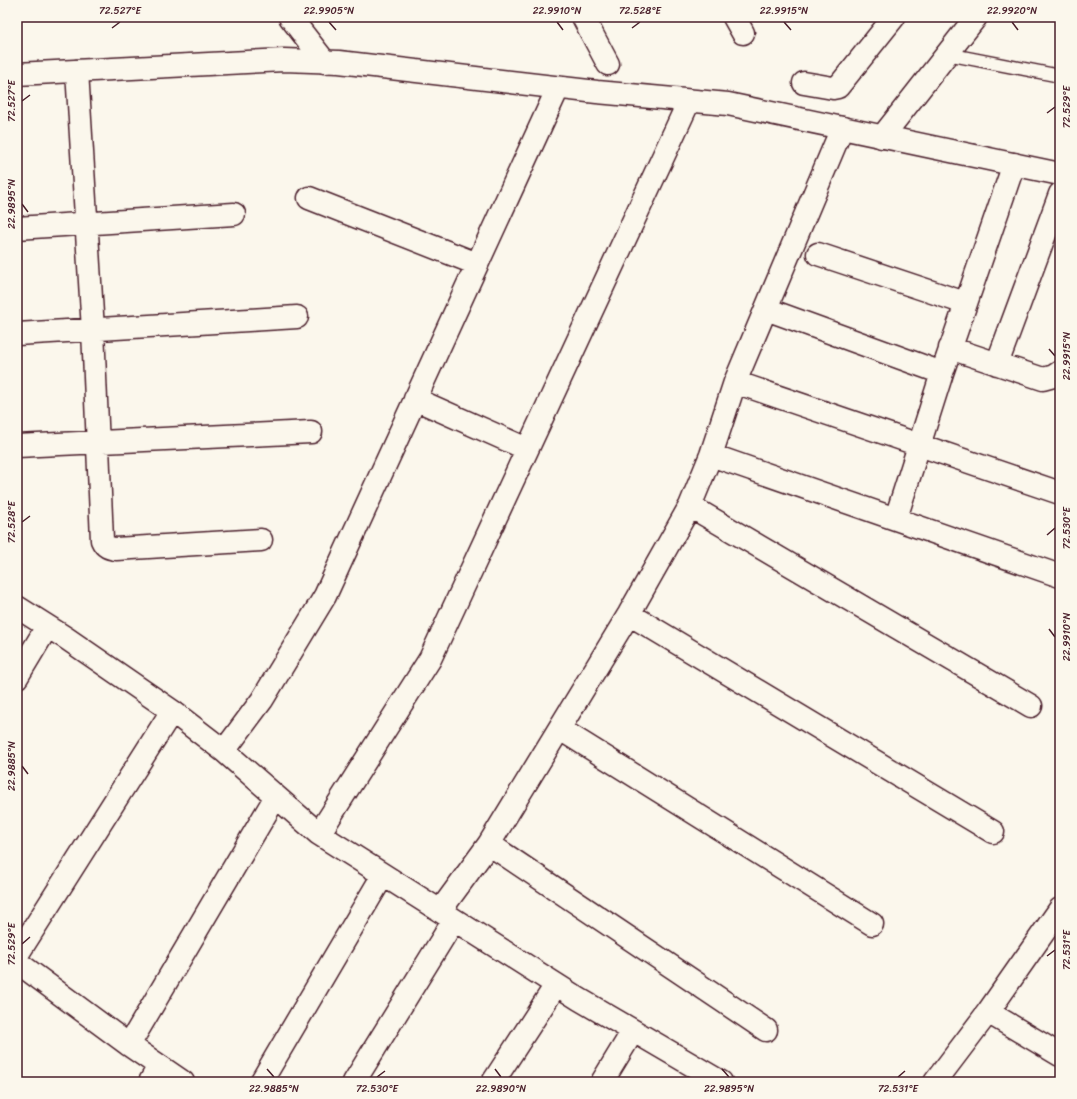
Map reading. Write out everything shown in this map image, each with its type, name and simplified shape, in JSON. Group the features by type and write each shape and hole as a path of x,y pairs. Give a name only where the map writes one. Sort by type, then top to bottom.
{"street":[{"path":"290,17 325,62"},
{"path":"583,17 608,64"},
{"path":"804,83 833,88 838,87 894,17"},
{"path":"882,137 976,17"},
{"path":"17,74 284,60 325,62 558,88 728,104 1060,174"},
{"path":"77,71 85,223 93,330 102,540 104,545 109,548 262,540"},
{"path":"224,752 262,700 325,596 558,88"},
{"path":"319,834 430,659 689,101"},
{"path":"354,1082 489,844 629,614 690,506 711,455 735,382 842,128"},
{"path":"896,518 965,303 1014,164"},
{"path":"997,364 1060,194"},
{"path":"309,198 477,264"},
{"path":"17,228 234,214"},
{"path":"818,254 965,303"},
{"path":"766,309 942,373"},
{"path":"17,334 297,317"},
{"path":"950,348 1043,379 1054,376 1060,372"},
{"path":"735,382 1060,493"},
{"path":"415,399 527,449"},
{"path":"17,446 311,432"},
{"path":"711,455 1060,576"},
{"path":"690,506 1031,706"},
{"path":"17,607 66,638 172,711 254,777 276,798 319,834 556,985 721,1082"},
{"path":"629,614 993,832"},
{"path":"17,677 47,627"},
{"path":"17,955 172,711"},
{"path":"560,729 872,924"},
{"path":"129,1045 276,798"},
{"path":"489,844 766,1030"},
{"path":"261,1082 383,875"},
{"path":"935,1082 988,1012 1060,909"},
{"path":"17,962 129,1045 155,1074 183,1082"},
{"path":"493,1082 556,985"},
{"path":"988,1012 1060,1055"},
{"path":"602,1082 633,1031"}],"lane":[{"path":"947,54 1060,76"}]}
